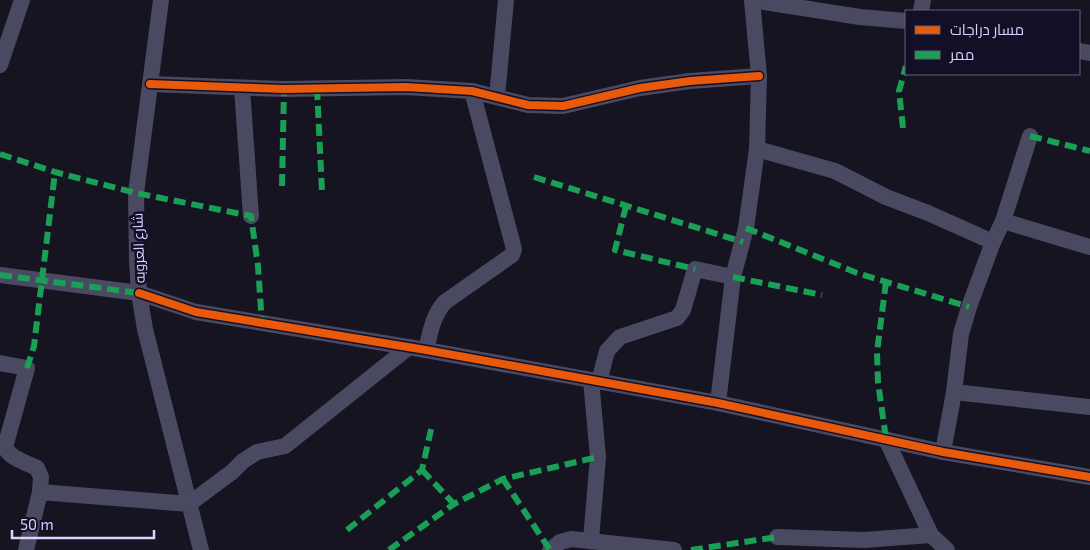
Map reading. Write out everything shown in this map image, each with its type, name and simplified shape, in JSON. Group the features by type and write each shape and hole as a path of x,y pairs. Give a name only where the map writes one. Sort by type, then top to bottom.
{"street":[{"path":"0,65 22,0"},
{"name":"شارع العروبه","path":"161,0 136,193 139,293 188,504 201,550"},
{"path":"497,97 506,0"},
{"path":"718,403 734,277 746,228 757,149 759,76 752,0 860,17 905,21"},
{"path":"150,84 242,88 406,87 472,91 528,105 563,106 631,90 682,82 759,76"},
{"path":"242,88 251,216"},
{"path":"426,350 436,315 445,302 512,255 514,249 472,91"},
{"path":"943,452 954,392 961,334 993,242 1004,221 1030,136"},
{"path":"757,149 834,171 886,197 928,213 993,242"},
{"path":"1004,221 1090,247"},
{"path":"591,540 598,457 595,381 607,351 620,337 677,318 684,310 695,269 734,277"},
{"path":"0,274 139,293 196,312 409,347 718,403 943,452 1090,477"},
{"path":"40,492 188,504 232,472 243,460 257,452 285,446 409,347"},
{"path":"0,363 27,368 5,447 11,455 37,468 41,477 40,492 26,550"},
{"path":"954,392 1090,407"},
{"path":"886,439 931,535 947,550"},
{"path":"777,537 864,540 931,535"},
{"path":"550,550 560,542 571,539 674,550"}],"marked path":[{"path":"903,128 899,91 905,70"},
{"path":"317,88 322,191"},
{"path":"282,186 284,89"},
{"path":"1030,136 1090,151"},
{"path":"0,154 55,172 136,193 251,216 258,266 262,324"},
{"path":"27,368 34,346 55,172"},
{"path":"534,177 743,242"},
{"path":"626,206 615,250 695,269"},
{"path":"746,228 857,273 969,307"},
{"path":"0,275 139,293"},
{"path":"733,277 822,295"},
{"path":"886,282 877,352 878,382 886,439"},
{"path":"347,530 422,470 432,425"},
{"path":"389,550 454,504 503,479 598,457"},
{"path":"422,470 454,504"},
{"path":"503,479 550,550"},
{"path":"691,550 777,537"}],"cycle path":[{"path":"150,84 284,89 406,87 472,91 528,105 563,106 640,88 690,81 759,76"},
{"path":"139,293 196,312 426,350 718,403 943,452 1090,477"}]}
